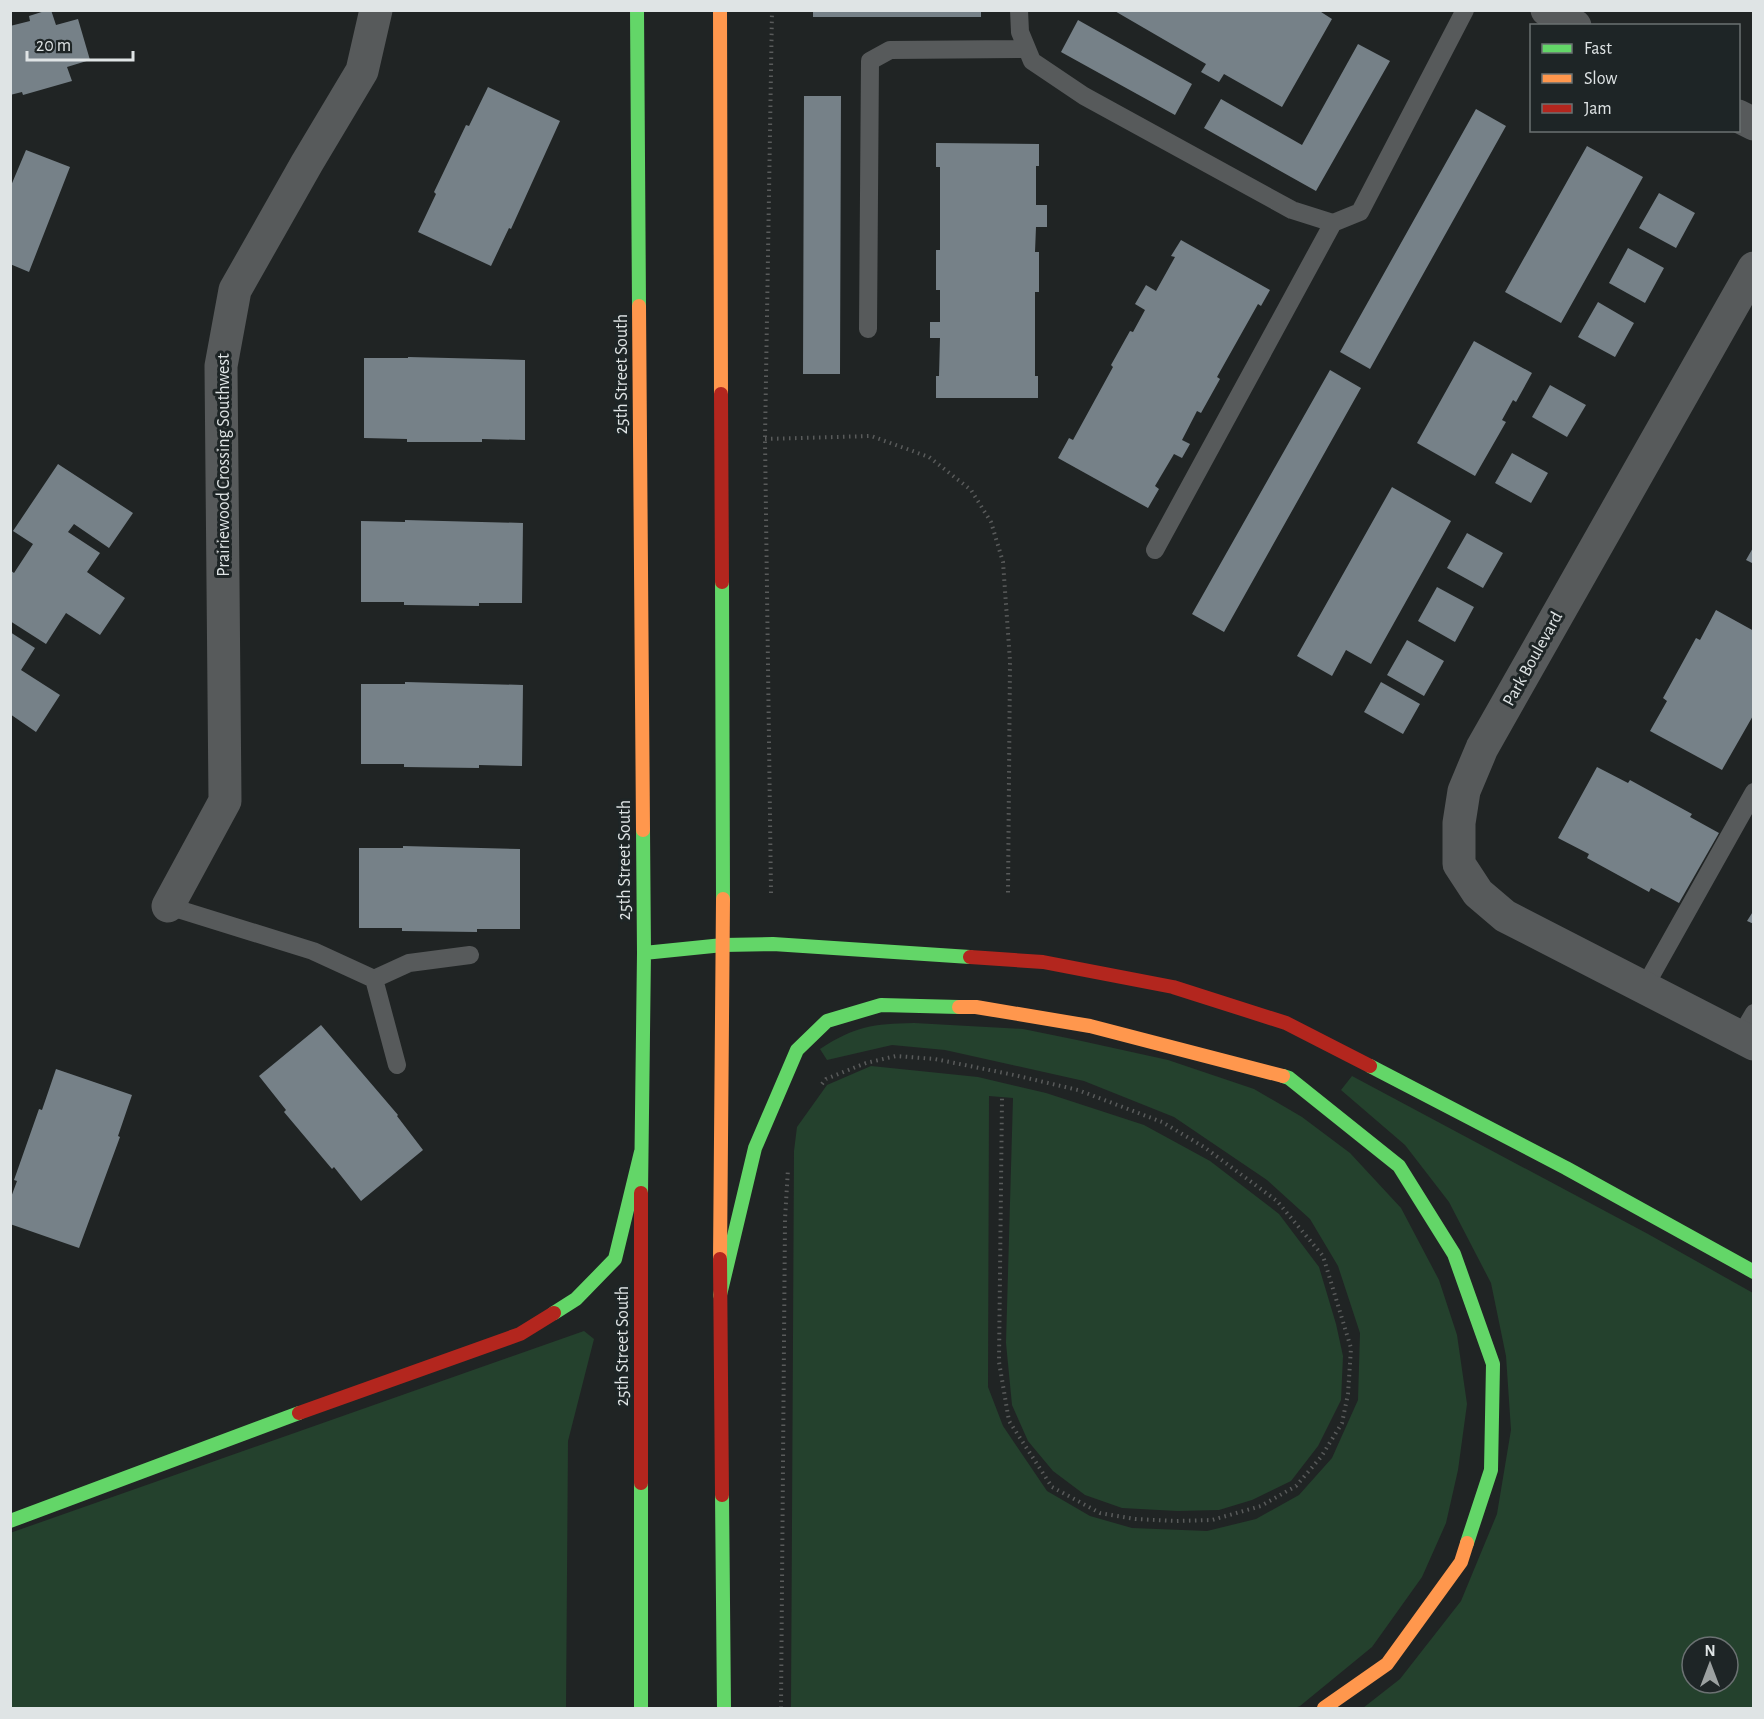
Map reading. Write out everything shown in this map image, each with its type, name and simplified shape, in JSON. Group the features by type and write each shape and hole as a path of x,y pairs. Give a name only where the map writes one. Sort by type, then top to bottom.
{"main road":[{"name":"25th Street South","path":"638,10 644,953 641,1152 641,1708"},
{"path":"720,10 723,945 720,1294 724,1708"},
{"path":"644,953 723,945 773,944 1043,962 1173,987 1286,1023 1566,1168 1754,1272"},
{"path":"720,1294 755,1148 797,1050 827,1021 881,1005 976,1007 1090,1026 1289,1078 1399,1166 1454,1254 1493,1364 1491,1470 1461,1562 1387,1664 1324,1708"},
{"path":"10,1521 340,1398 520,1334 576,1299 615,1260 641,1152"}],"street":[{"name":"Prairiewood Crossing Southwest","path":"168,906 225,801 221,366 235,290 362,71 376,10"},
{"path":"1547,10 1572,24"},
{"path":"1740,117 1754,124"},
{"name":"Park Boulevard","path":"1749,1031 1644,988 1505,916 1478,893 1459,864 1459,823 1464,791 1482,748 1754,267"}],"lane":[{"path":"1019,10 1020,32 1032,61 1084,96 1292,210 1333,223"},
{"path":"1155,550 1333,223 1360,212 1465,10"},
{"path":"868,329 870,61 890,50 1027,49"},
{"path":"1644,988 1754,792"},
{"path":"168,906 313,951 374,979 409,963 470,955"},
{"path":"374,979 397,1065"}],"path":[{"path":"771,893 765,439 772,10"},
{"path":"765,439 871,436 920,453 929,457 971,490 991,522 1003,562 1010,661 1008,894"},
{"path":"819,1087 826,1079 866,1063 896,1056 935,1059 1077,1090 1161,1122 1204,1147 1277,1201 1323,1256 1351,1348 1348,1394 1342,1423 1321,1457 1296,1486 1261,1506 1212,1520 1176,1521 1135,1519 1100,1513 1052,1487 1009,1420 999,1362 1002,1098"},
{"path":"781,1708 785,1219 789,1162"}],"green space":[{"path":"914,1023 1023,1029 1168,1060 1254,1089 1302,1117 1350,1153 1401,1208 1439,1280 1457,1335 1467,1404 1458,1470 1446,1523 1422,1577 1372,1647 1300,1706 1294,1708 791,1708 794,1151 797,1127 827,1085 871,1066 978,1077 1046,1093 1144,1125 1210,1161 1279,1214 1319,1267 1343,1356 1341,1400 1318,1446 1291,1481 1252,1500 1219,1510 1177,1511 1122,1508 1085,1495 1053,1471 1028,1441 1012,1405 1006,1343 1013,1098 989,1096 988,1387 1003,1426 1047,1491 1090,1516 1132,1528 1207,1531 1256,1519 1299,1495 1332,1458 1358,1400 1360,1333 1338,1266 1310,1219 1267,1180 1174,1117 1084,1081 945,1050 892,1045 827,1060 820,1049 854,1031 887,1024"},
{"path":"1352,1076 1648,1234 1753,1293 1753,1708 1363,1708 1400,1679 1461,1601 1497,1514 1511,1430 1506,1356 1491,1283 1449,1202 1405,1145 1341,1090"},
{"path":"584,1331 594,1339 568,1441 566,1708 11,1708 10,1533"}],"building":[{"path":"51,10 56,25 78,19 90,60 67,67 72,81 23,95 22,92 10,95 10,26 30,21 29,16"},
{"path":"813,10 981,10 981,17 813,17"},
{"path":"1113,10 1318,10 1332,19 1282,107 1224,74 1219,82 1201,72 1206,64"},
{"path":"1078,20 1192,84 1175,115 1061,52"},
{"path":"1358,44 1390,61 1316,191 1204,128 1221,99 1302,145"},
{"path":"488,87 560,121 511,229 509,228 491,266 418,232 466,125 469,126"},
{"path":"804,96 841,96 840,374 803,374"},
{"path":"1476,109 1506,126 1370,369 1340,352"},
{"path":"936,143 1039,144 1039,166 1036,166 1036,205 1047,205 1047,227 1036,227 1035,252 1039,252 1039,292 1035,292 1035,376 1038,376 1038,398 936,398 940,338 930,338 930,322 940,322 940,290 936,290 936,250 940,250 940,167 936,167"},
{"path":"1587,146 1643,177 1561,323 1505,292"},
{"path":"26,150 70,167 29,272 10,264 10,188"},
{"path":"1659,193 1695,213 1676,248 1639,228"},
{"path":"1181,240 1270,290 1261,306 1258,304 1217,377 1220,379 1201,413 1197,411 1182,440 1190,444 1182,458 1174,454 1155,486 1159,489 1148,508 1058,458 1069,438 1073,440 1113,367 1111,365 1145,310 1135,304 1146,285 1156,291 1175,257 1171,256"},
{"path":"1628,248 1664,268 1645,303 1609,283"},
{"path":"1598,302 1634,323 1615,357 1578,337"},
{"path":"1474,341 1532,373 1516,402 1513,400 1502,420 1506,422 1475,476 1417,443"},
{"path":"364,358 525,360 525,440 407,442 407,439 364,438"},
{"path":"1330,370 1361,388 1224,632 1192,614"},
{"path":"1550,385 1586,405 1567,437 1532,417"},
{"path":"1512,453 1548,473 1531,503 1495,483"},
{"path":"58,464 133,513 109,548 74,524 68,532 100,553 87,572 125,598 100,635 66,613 46,644 10,621 10,570 14,573 33,544 13,531"},
{"path":"1392,487 1451,521 1371,664 1346,650 1332,676 1297,656"},
{"path":"405,520 523,523 522,603 479,603 479,606 361,602 361,521 405,522"},
{"path":"1467,533 1503,553 1483,588 1447,568"},
{"path":"1754,546 1754,564 1746,560"},
{"path":"1437,587 1474,607 1455,642 1418,621"},
{"path":"1716,610 1754,631 1754,714 1722,770 1650,731 1667,701 1663,698 1696,638 1700,640"},
{"path":"10,632 35,648 21,670 60,695 36,732 10,714"},
{"path":"1407,640 1444,661 1424,696 1387,675"},
{"path":"405,682 523,685 522,766 479,765 479,768 361,764 361,684 405,684"},
{"path":"1381,682 1420,704 1403,734 1364,712"},
{"path":"1597,767 1628,783 1630,780 1692,814 1690,817 1719,833 1679,903 1651,888 1649,892 1587,858 1589,854 1558,838"},
{"path":"403,846 520,849 520,929 477,929 477,932 359,928 359,848 403,848"},
{"path":"1754,910 1754,924 1747,921"},
{"path":"321,1025 398,1115 423,1150 361,1201 334,1167 332,1169 284,1112 286,1110 259,1076"},
{"path":"56,1069 132,1095 118,1136 120,1137 79,1248 10,1224 10,1200 17,1181 14,1180"}],"traffic: fast":[{"path":"637,10 639,306"},
{"path":"722,582 723,899"},
{"path":"641,1193 643,830"},
{"path":"644,953 723,945 773,944 970,957"},
{"path":"720,1295 755,1148 797,1050 827,1021 881,1005 959,1007"},
{"path":"1370,1066 1566,1168 1754,1272"},
{"path":"1283,1076 1289,1078 1399,1166 1454,1254 1493,1364 1491,1470 1467,1543"},
{"path":"554,1313 576,1299 615,1259 641,1152"},
{"path":"10,1521 299,1413"},
{"path":"641,1483 641,1708"},
{"path":"722,1495 724,1708"}],"traffic: slow":[{"path":"720,10 721,394"},
{"path":"639,306 643,830"},
{"path":"720,1259 723,899"},
{"path":"959,1007 976,1007 1090,1026 1283,1076"},
{"path":"1324,1708 1387,1664 1461,1562 1467,1543"}],"traffic: jam":[{"path":"721,394 722,582"},
{"path":"970,957 1043,962 1173,987 1286,1023 1370,1066"},
{"path":"641,1193 641,1483"},
{"path":"720,1259 722,1495"},
{"path":"299,1413 520,1334 554,1313"}]}
